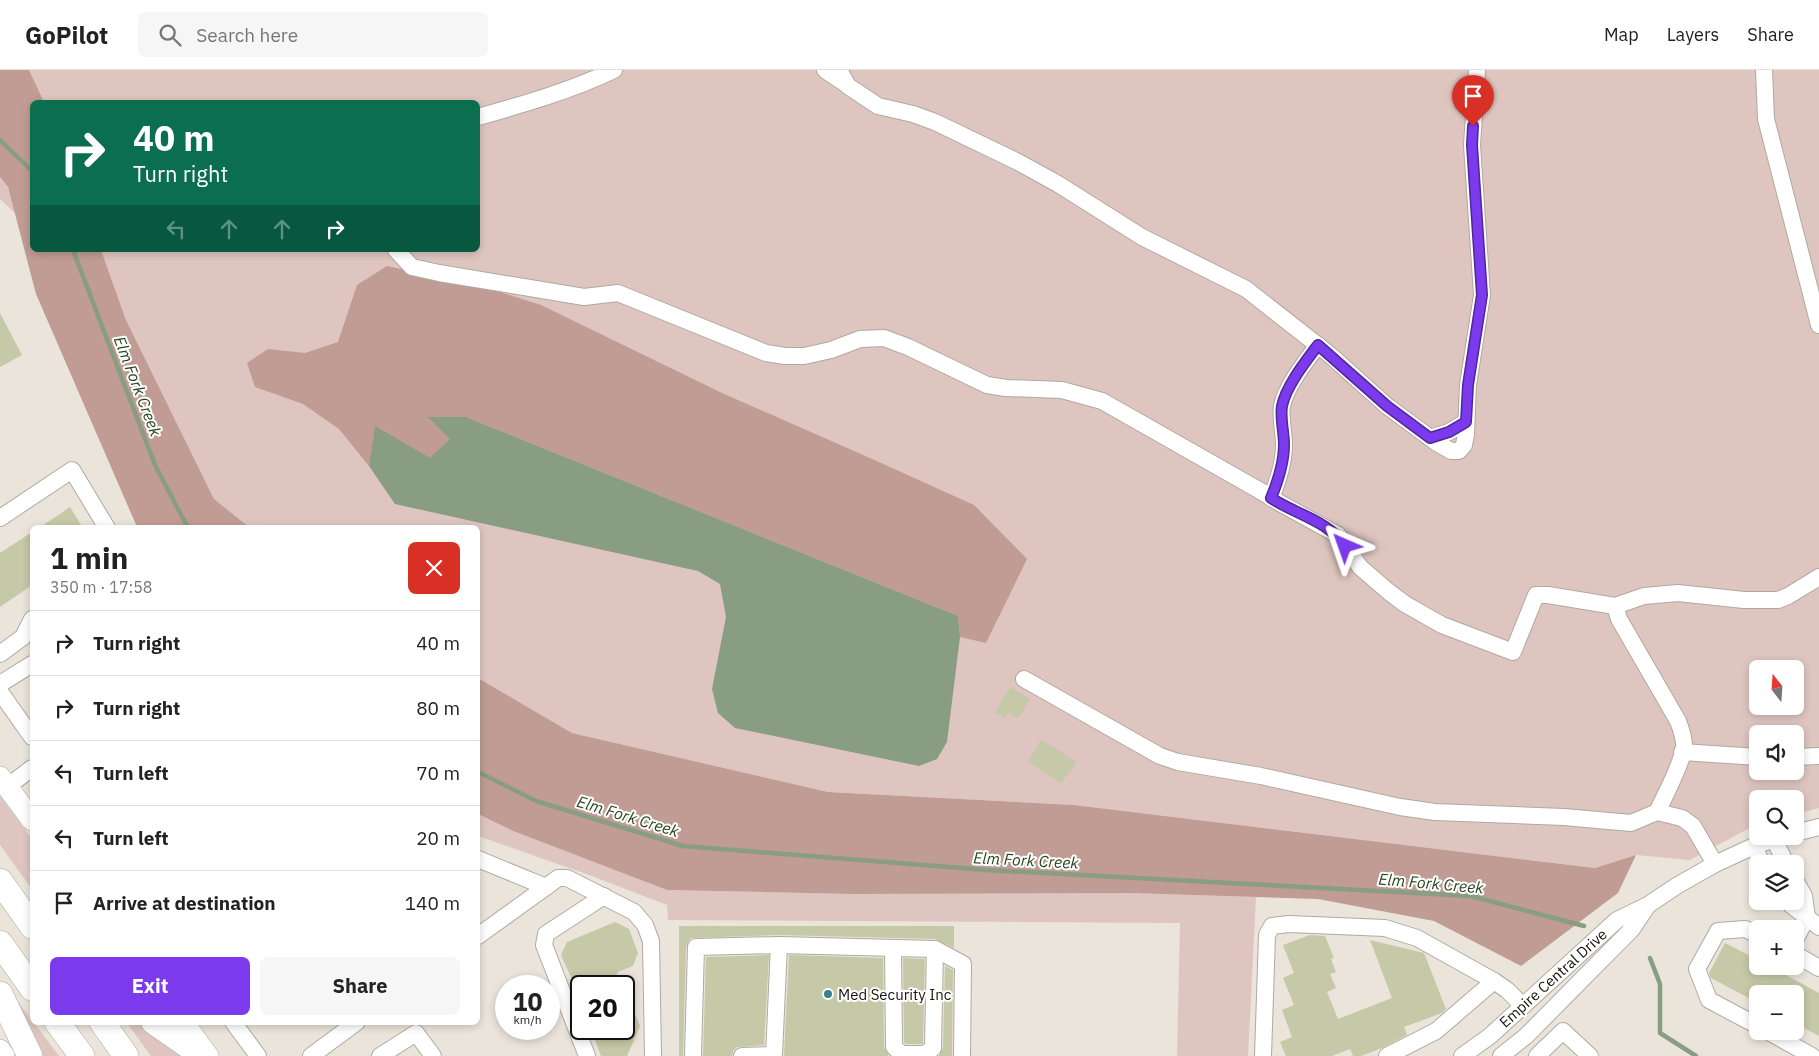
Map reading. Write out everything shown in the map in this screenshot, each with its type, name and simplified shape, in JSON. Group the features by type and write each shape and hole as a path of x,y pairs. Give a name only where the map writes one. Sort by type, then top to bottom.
{"highway":[{"path":"0,870 23,886 30,895"},
{"path":"0,881 30,923"},
{"path":"0,943 30,985"},
{"path":"0,994 30,1056"},
{"path":"59,1025 82,1056"},
{"path":"104,1025 126,1056"},
{"path":"158,1025 203,1056"}],"main road":[{"path":"4,782 30,817"},
{"path":"185,1025 208,1056"},
{"path":"0,1050 4,1056"}],"street":[{"path":"480,116 541,98 590,81 614,70"},
{"path":"825,70 878,106 913,114 935,122 1026,166 1142,236 1246,289 1318,345 1387,406 1451,451 1459,451 1464,445 1468,385 1482,295 1472,145 1477,70"},
{"path":"839,70 848,86"},
{"path":"1764,70 1766,119 1819,325"},
{"path":"398,252 412,266 439,273 584,297 618,293 766,352 785,356 804,356 831,350 860,339 884,338 908,347 988,385 1006,388 1062,390 1102,401 1338,535 1360,567 1378,584 1406,604 1442,625 1513,652 1536,595 1548,595 1615,606 1644,596 1678,592 1744,600 1778,600 1819,577"},
{"path":"1271,498 1280,475 1283,459 1282,406 1299,372 1318,345"},
{"path":"0,518 72,470 105,525"},
{"path":"1615,606 1623,626 1678,721 1682,734 1684,748 1657,812"},
{"path":"0,654 23,637 30,623"},
{"path":"0,684 30,665"},
{"path":"1024,679 1160,756 1178,762 1261,776 1400,807 1435,812 1564,817 1631,823 1657,812 1682,818 1693,826 1715,864"},
{"path":"0,692 27,719"},
{"path":"1682,752 1749,756"},
{"path":"1804,757 1819,756"},
{"path":"4,782 30,769"},
{"path":"1804,831 1819,827"},
{"name":"Empire Central Drive","path":"1462,1056 1490,1036 1617,920 1648,905 1715,864 1757,845"},
{"path":"1754,846 1758,855"},
{"path":"480,859 546,887"},
{"path":"480,935 558,878 567,878 634,912 645,925 650,941 653,1056"},
{"path":"586,1056 544,945 546,934 604,896"},
{"path":"1804,896 1813,922"},
{"name":"Empire Central Drive","path":"1501,1056 1526,1036 1632,929 1648,905"},
{"path":"1797,910 1813,922"},
{"path":"1804,931 1813,922"},
{"path":"1263,1056 1267,935 1272,926 1289,924 1385,928 1417,938 1494,981 1507,990 1523,1006"},
{"path":"1749,931 1745,929 1718,931 1697,969 1708,1000 1749,1021"},
{"path":"742,1056 774,1055 779,945"},
{"path":"693,1056 696,946 779,945 934,949 963,964 962,1056"},
{"path":"893,948 894,1048 902,1054 925,1054 933,1048 934,949"},
{"path":"1804,959 1819,968"},
{"path":"1387,1056 1436,1031 1494,981"},
{"path":"235,1025 258,1056"},
{"path":"311,1056 353,1025"},
{"path":"1537,1056 1563,1031 1590,1056"},
{"path":"380,1056 416,1033 433,1056"},
{"path":"1783,1040 1812,1056"}],"shaded area":[{"path":"0,70 29,70 43,100 30,100 30,252 102,252 126,320 214,499 246,525 136,525 36,294 8,187 0,177"},
{"path":"29,70 1819,70 1819,808 1804,812 1804,790 1749,790 1749,828 1690,860 1636,855 1595,868 1074,805 828,792 572,733 480,679 480,525 246,525 214,499 126,320 102,252 480,252 480,100 43,100"},
{"path":"0,177 8,187 15,213 0,199"},
{"path":"387,266 484,287 541,305 722,393 974,505 1027,559 986,643 960,637 958,616 466,417 429,417 451,439 430,459 375,427 369,466 339,429 303,404 255,387 247,363 268,349 305,353 338,342 357,285"},
{"path":"428,417 466,417 958,616 960,637 947,742 937,759 919,766 735,728 718,713 712,689 726,617 720,584 698,571 395,504 369,466 375,426 430,458 450,439"},
{"path":"480,679 572,733 828,792 1074,805 1595,868 1636,855 1618,893 1521,966 1434,921 1318,899 1130,893 852,894 667,890 513,831 480,815"},
{"path":"0,796 30,836 30,886 0,845"},
{"path":"480,815 513,831 667,890 852,894 1130,893 1256,897 1248,1056 1177,1056 1180,923 668,920 667,905 592,876 480,837"},
{"path":"19,1003 30,1018 30,1025 36,1025 59,1056 37,1056 15,1006"},
{"path":"128,1025 146,1025 184,1056 151,1056"}],"building":[{"path":"0,313 22,355 0,367"},
{"path":"70,507 81,525 43,525"},
{"path":"30,533 30,586 0,607 0,553"},
{"path":"1010,687 1030,699 1018,719 1008,712 1005,718 995,712"},
{"path":"1041,740 1077,762 1061,783 1028,762"},
{"path":"615,922 629,929 638,953 633,966 618,972 617,975 570,975 561,955 567,942"},
{"path":"679,926 954,926 954,948 935,939 779,935 691,938 686,947 683,1056 679,1056"},
{"path":"1310,935 1325,936 1334,958 1331,959 1336,972 1330,974 1336,988 1327,992 1338,1019 1392,998 1370,940 1424,953 1446,1009 1442,1013 1404,1027 1407,1035 1361,1056 1353,1056 1350,1049 1332,1056 1286,1056 1280,1042 1292,1037 1282,1010 1294,1005 1283,978 1294,973 1283,945"},
{"path":"1725,943 1749,955 1749,975 1786,975 1819,993 1819,1036 1804,1028 1804,985 1749,985 1749,998 1711,978 1709,973"},
{"path":"769,955 764,1045 737,1047 733,1051 732,1056 703,1056 706,957"},
{"path":"789,955 883,958 884,1047 889,1056 784,1056"},
{"path":"903,958 925,959 922,1044 906,1044 904,1042"},
{"path":"945,966 953,970 952,1056 939,1056 943,1048"},
{"path":"635,1014 640,1026 635,1038"},
{"path":"595,1040 634,1040 627,1056 601,1056"}],"waterway":[{"name":"Elm Fork Creek","path":"0,140 30,169"},
{"name":"Elm Fork Creek","path":"74,252 155,465 186,525"},
{"name":"Elm Fork Creek","path":"480,773 536,801 683,846 987,870 1471,896 1584,926"},
{"name":"Elm Fork Creek","path":"1650,958 1660,984 1660,1033 1696,1056"}],"place":[{"name":"Med Security Inc","path":"828,994"}],"route":[{"path":"1345,546 1338,535 1326,527 1271,498 1280,475 1283,459 1282,406 1287,393 1304,364 1318,345 1387,406 1430,438 1449,432 1466,422 1468,385 1482,295 1472,145 1473,126"}]}
